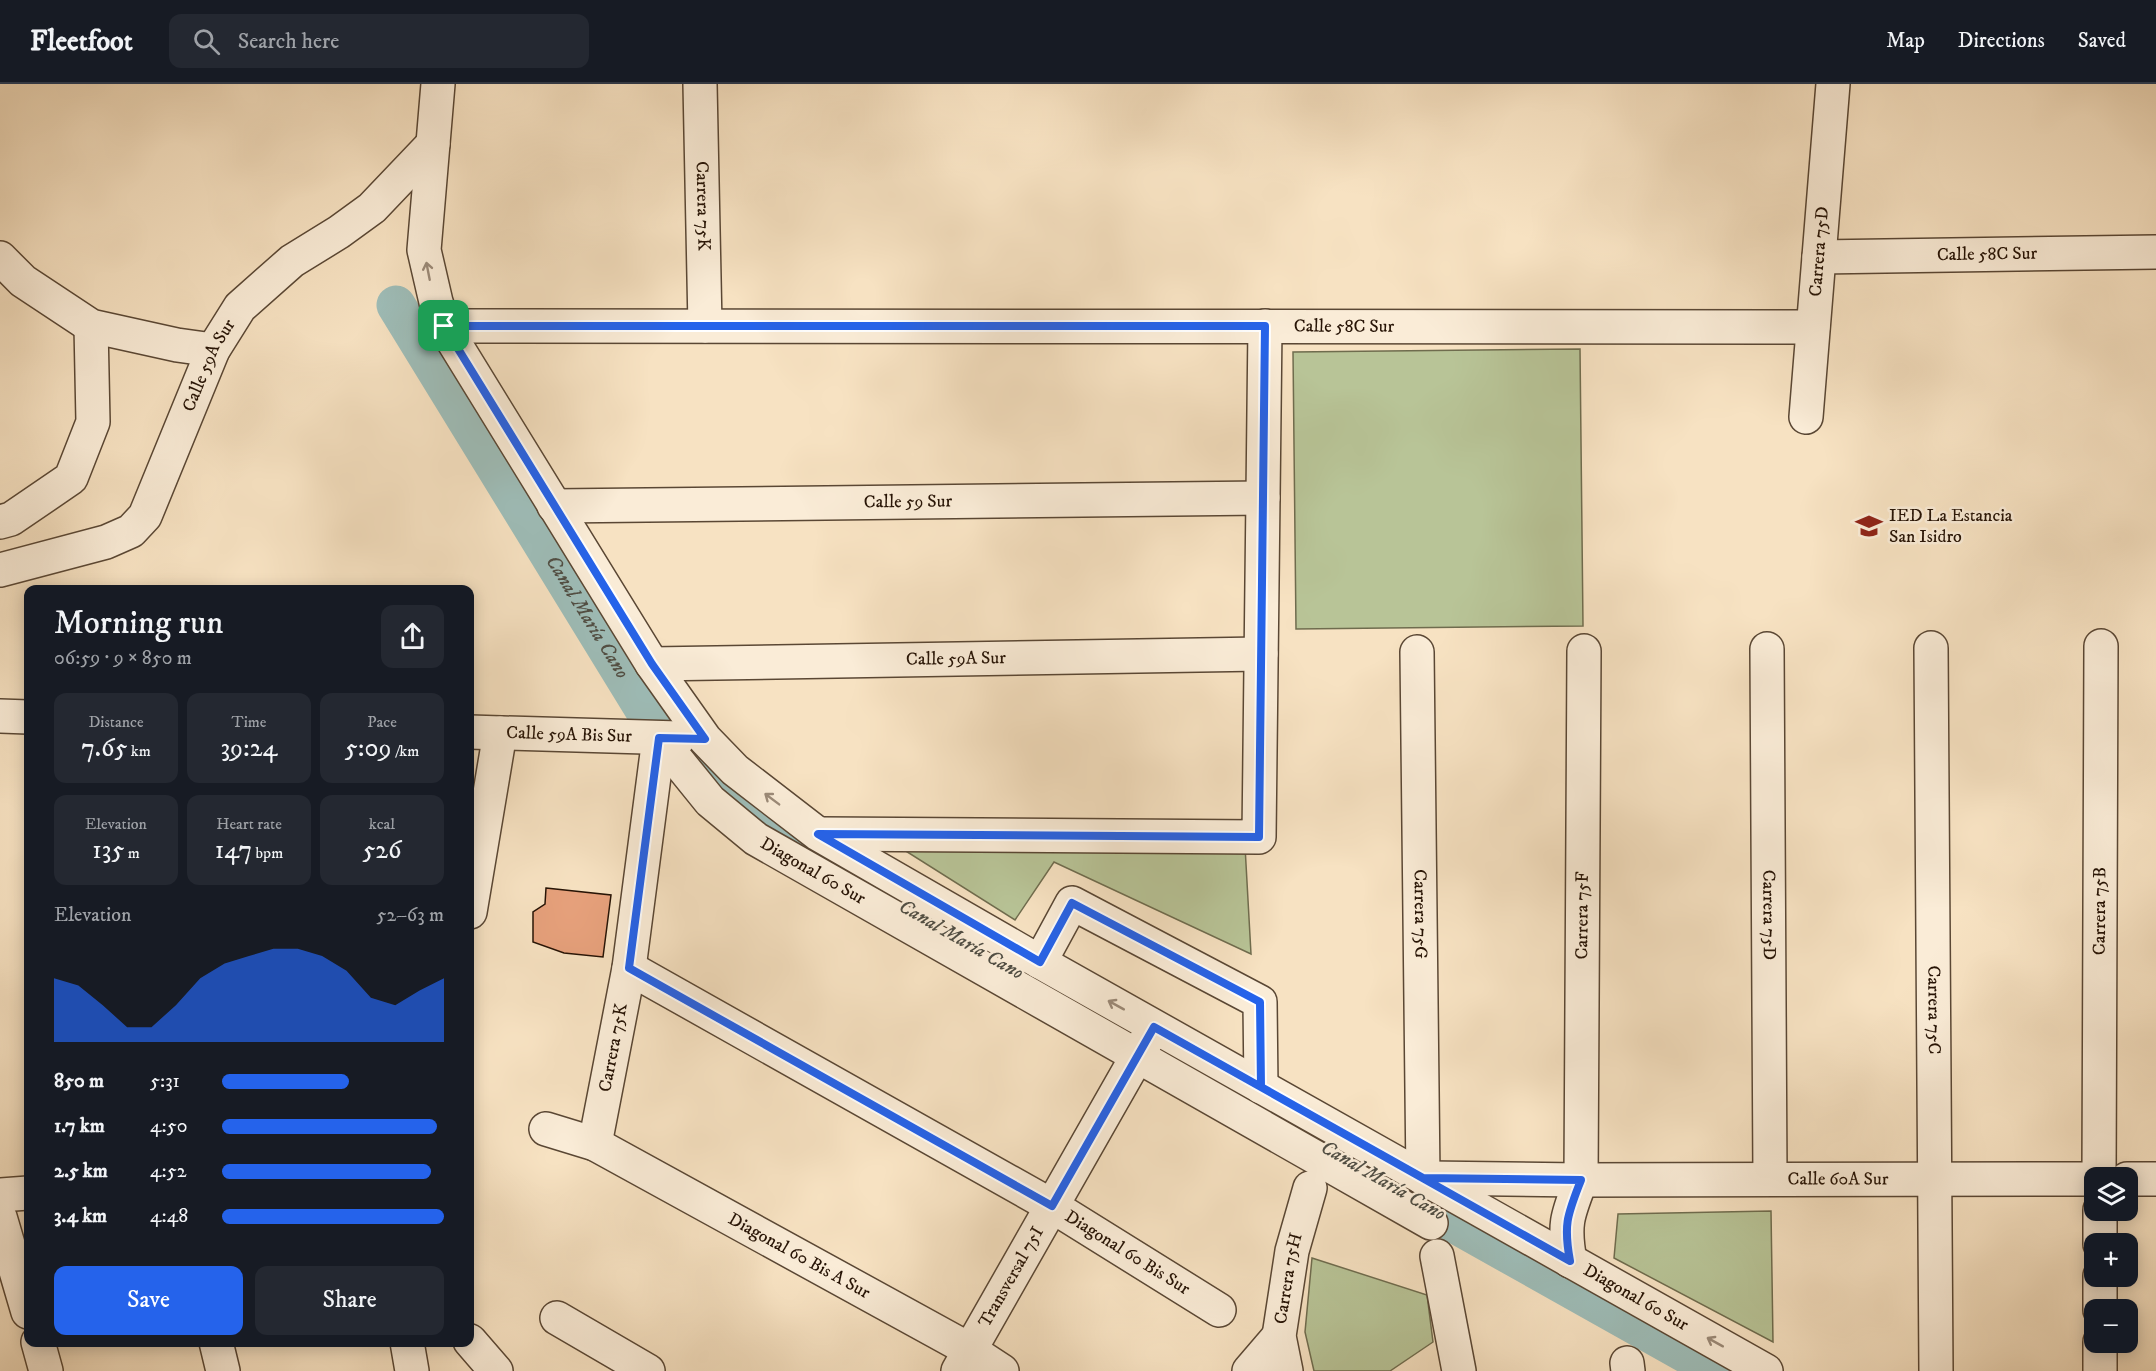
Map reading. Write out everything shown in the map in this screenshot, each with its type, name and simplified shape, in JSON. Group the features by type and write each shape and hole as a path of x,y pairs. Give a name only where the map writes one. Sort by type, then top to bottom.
{"street":[{"name":"Diagonal 60 Sur","path":"438,84 424,250 444,326 652,664 705,739 735,770 818,834 1154,1027 1766,1371"},
{"name":"Carrera 75K","path":"700,84 705,326"},
{"name":"Carrera 75D","path":"1806,417 1833,84"},
{"name":"Calle 59A Sur","path":"0,570 106,543 131,531 145,516 213,350 240,307 292,261 372,208 433,144"},
{"name":"Calle 58C Sur","path":"1819,257 2156,252"},
{"path":"0,258 23,281 91,326 177,345 213,350"},
{"path":"0,522 11,519 71,478 93,422 91,326"},
{"name":"Calle 58C Sur","path":"444,326 1813,327"},
{"path":"818,834 1259,837 1265,326"},
{"name":"Calle 59 Sur","path":"554,506 1263,498"},
{"name":"Carrera 75B","path":"2099,1167 2101,646"},
{"name":"Carrera 75C","path":"1931,648 1936,1371"},
{"name":"Carrera 75D","path":"1767,649 1770,1179"},
{"name":"Carrera 75F","path":"1581,1180 1584,651"},
{"name":"Carrera 75G","path":"1417,652 1423,1178"},
{"name":"Calle 59A Sur","path":"652,664 1261,654"},
{"path":"0,716 24,717"},
{"path":"474,864 485,732"},
{"name":"Calle 59A Bis Sur","path":"485,732 705,739"},
{"name":"Diagonal 60 Sur","path":"659,738 710,801 756,839 1431,1223"},
{"name":"Carrera 75K","path":"595,1144 629,968 659,738"},
{"path":"1040,962 1072,903 1260,1002 1261,1087"},
{"name":"Diagonal 60 Bis Sur","path":"629,968 1052,1206 1219,1310"},
{"name":"Transversal 75I","path":"964,1361 1154,1027"},
{"name":"Diagonal 60 Bis A Sur","path":"546,1129 595,1144 964,1361 1002,1371"},
{"name":"Calle 60A Sur","path":"1423,1178 2084,1179"},
{"path":"2138,1179 2156,1179"},
{"path":"1570,1261 1565,1235 1568,1213 1581,1180"},
{"name":"Carrera 75H","path":"1286,1371 1279,1336 1292,1251 1310,1188"},
{"path":"0,1195 24,1193"},
{"path":"0,1217 24,1298"},
{"path":"1437,1256 1459,1371"},
{"path":"557,1318 648,1371"},
{"path":"1248,1371 1279,1336"},
{"path":"474,1346 496,1371"},
{"path":"39,1347 46,1371"},
{"path":"217,1347 223,1371"},
{"path":"408,1347 412,1371"},
{"path":"2100,1353 2100,1371"}],"green space":[{"path":"1580,349 1583,626 1296,629 1293,352"},
{"path":"893,843 1245,846 1251,954 1054,862 1015,920"},
{"path":"1771,1211 1773,1342 1614,1258 1618,1214"},
{"path":"1312,1258 1427,1295 1433,1342 1390,1371 1314,1371 1305,1332"}],"building":[{"path":"546,888 611,895 603,957 564,953 533,942 533,912 545,904"}],"waterway":[{"name":"Canal María Cano","path":"396,305 647,714 767,830 790,843"},
{"name":"Canal María Cano","path":"1400,1193 1717,1371"}],"place":[{"name":"IED La Estancia San Isidro","path":"1869,526"}],"route":[{"path":"444,326 652,664 705,739 659,738 629,968 1052,1206 1154,1027 1261,1087 1423,1178 1581,1180 1568,1213 1565,1235 1570,1261 1261,1087 1260,1002 1072,903 1040,962 818,834 1259,837 1265,326 444,326"}]}
